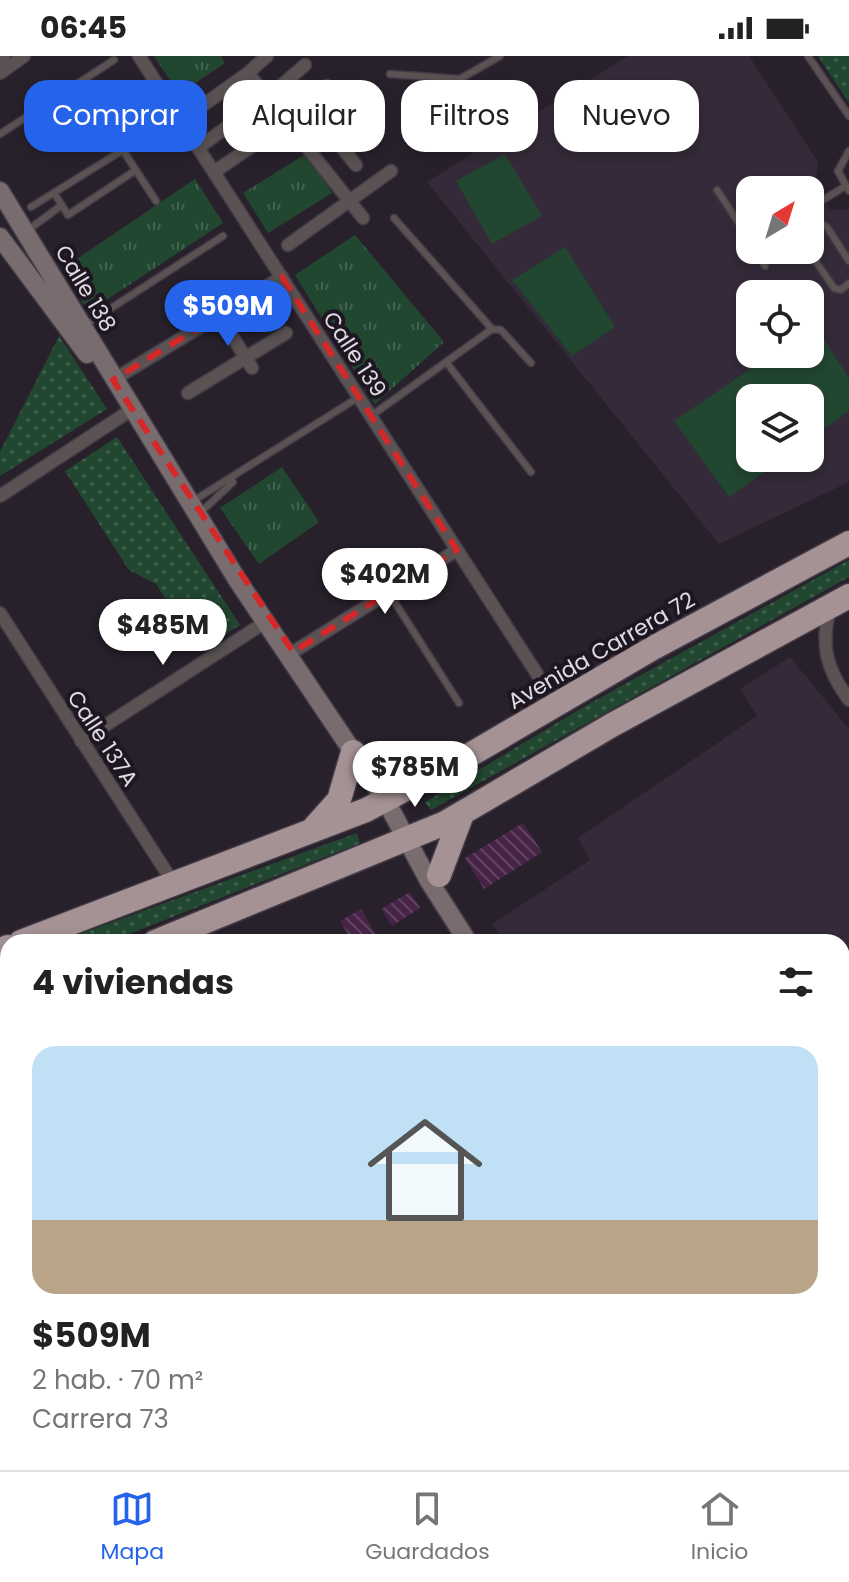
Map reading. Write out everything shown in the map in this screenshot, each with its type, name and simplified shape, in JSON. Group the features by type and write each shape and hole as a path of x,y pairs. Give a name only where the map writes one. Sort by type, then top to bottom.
{"highway":[{"name":"Avenida Carrera 72","path":"42,934 386,801 653,648 849,543"},
{"path":"175,934 409,839 462,814 612,725 840,601"},
{"path":"309,833 339,800 353,752"},
{"path":"439,875 462,814"}],"main road":[{"name":"Calle 138","path":"0,191 131,410 264,623 386,801 429,881 463,934"},
{"name":"Calle 138","path":"0,237 131,410"},
{"name":"Calle 138","path":"217,545 243,576 293,652 317,698"},
{"name":"Calle 138","path":"409,839 439,875 477,934"}],"street":[{"path":"0,73 24,56"},
{"name":"Calle 139","path":"139,56 155,80"},
{"path":"207,102 268,56"},
{"path":"288,80 305,65"},
{"path":"248,73 254,80"},
{"name":"Calle 139","path":"201,152 537,674"},
{"path":"214,172 243,152"},
{"path":"313,152 363,218"},
{"path":"346,152 356,165"},
{"path":"288,245 352,203 391,171"},
{"path":"113,380 282,277"},
{"path":"219,315 249,363"},
{"path":"188,393 249,363 286,333"},
{"path":"0,496 131,410"},
{"path":"293,652 457,550"},
{"path":"840,601 824,650 832,676 849,700"},
{"name":"Calle 137A","path":"0,613 174,884"},
{"path":"81,741 264,623"}],"lane":[{"path":"390,74 460,79 500,56"},
{"path":"808,56 849,116"},
{"path":"84,80 114,60"},
{"path":"0,134 24,119"},
{"path":"824,201 847,189 838,171 849,151"},
{"path":"31,207 120,152"},
{"path":"124,152 156,201"},
{"path":"54,193 68,215 136,170"},
{"path":"717,190 736,219"},
{"path":"25,232 62,205"},
{"path":"394,218 492,329"},
{"path":"824,225 849,261"},
{"path":"82,327 223,236"},
{"path":"818,264 834,288 841,290 849,283"},
{"path":"371,416 492,329 501,330 531,363"},
{"path":"446,362 531,472"},
{"path":"194,509 238,475 359,397"},
{"path":"194,509 238,475"},
{"path":"389,593 459,703"}],"highlighted area":[{"path":"282,277 457,550 293,652 113,380"}],"shaded area":[{"path":"628,56 749,56 818,162 816,176 736,176 736,264 824,264 824,200 831,210 849,210 849,482 719,544 427,182 475,152 538,152 538,112 554,102 554,152 699,152 699,80 590,80"},
{"path":"790,657 849,729 849,934 499,934 492,924 590,860 578,838 757,716 740,689"}],"green space":[{"path":"154,56 221,56 225,63 200,80 170,80"},
{"path":"818,56 849,56 849,103"},
{"path":"307,153 332,193 268,233 243,193"},
{"path":"505,154 542,216 492,244 456,181"},
{"path":"195,179 223,223 88,312 62,269"},
{"path":"355,235 444,342 375,404 295,275"},
{"path":"565,247 615,327 572,356 512,280"},
{"path":"59,336 107,409 0,476 0,452"},
{"path":"824,339 849,378 849,411 824,429 824,384 736,384 736,472 764,472 729,497 674,421 752,368 824,368"},
{"path":"117,437 240,625 199,651 156,584 129,570 65,471"},
{"path":"282,467 319,522 259,564 220,508"},
{"path":"849,560 849,577 431,810 425,802 587,705"},
{"path":"357,833 360,843 129,934 80,934"}],"building":[{"path":"523,823 542,852 484,889 465,858"},
{"path":"410,892 420,908 392,926 381,909"},
{"path":"361,909 375,934 348,934 340,921"}]}
